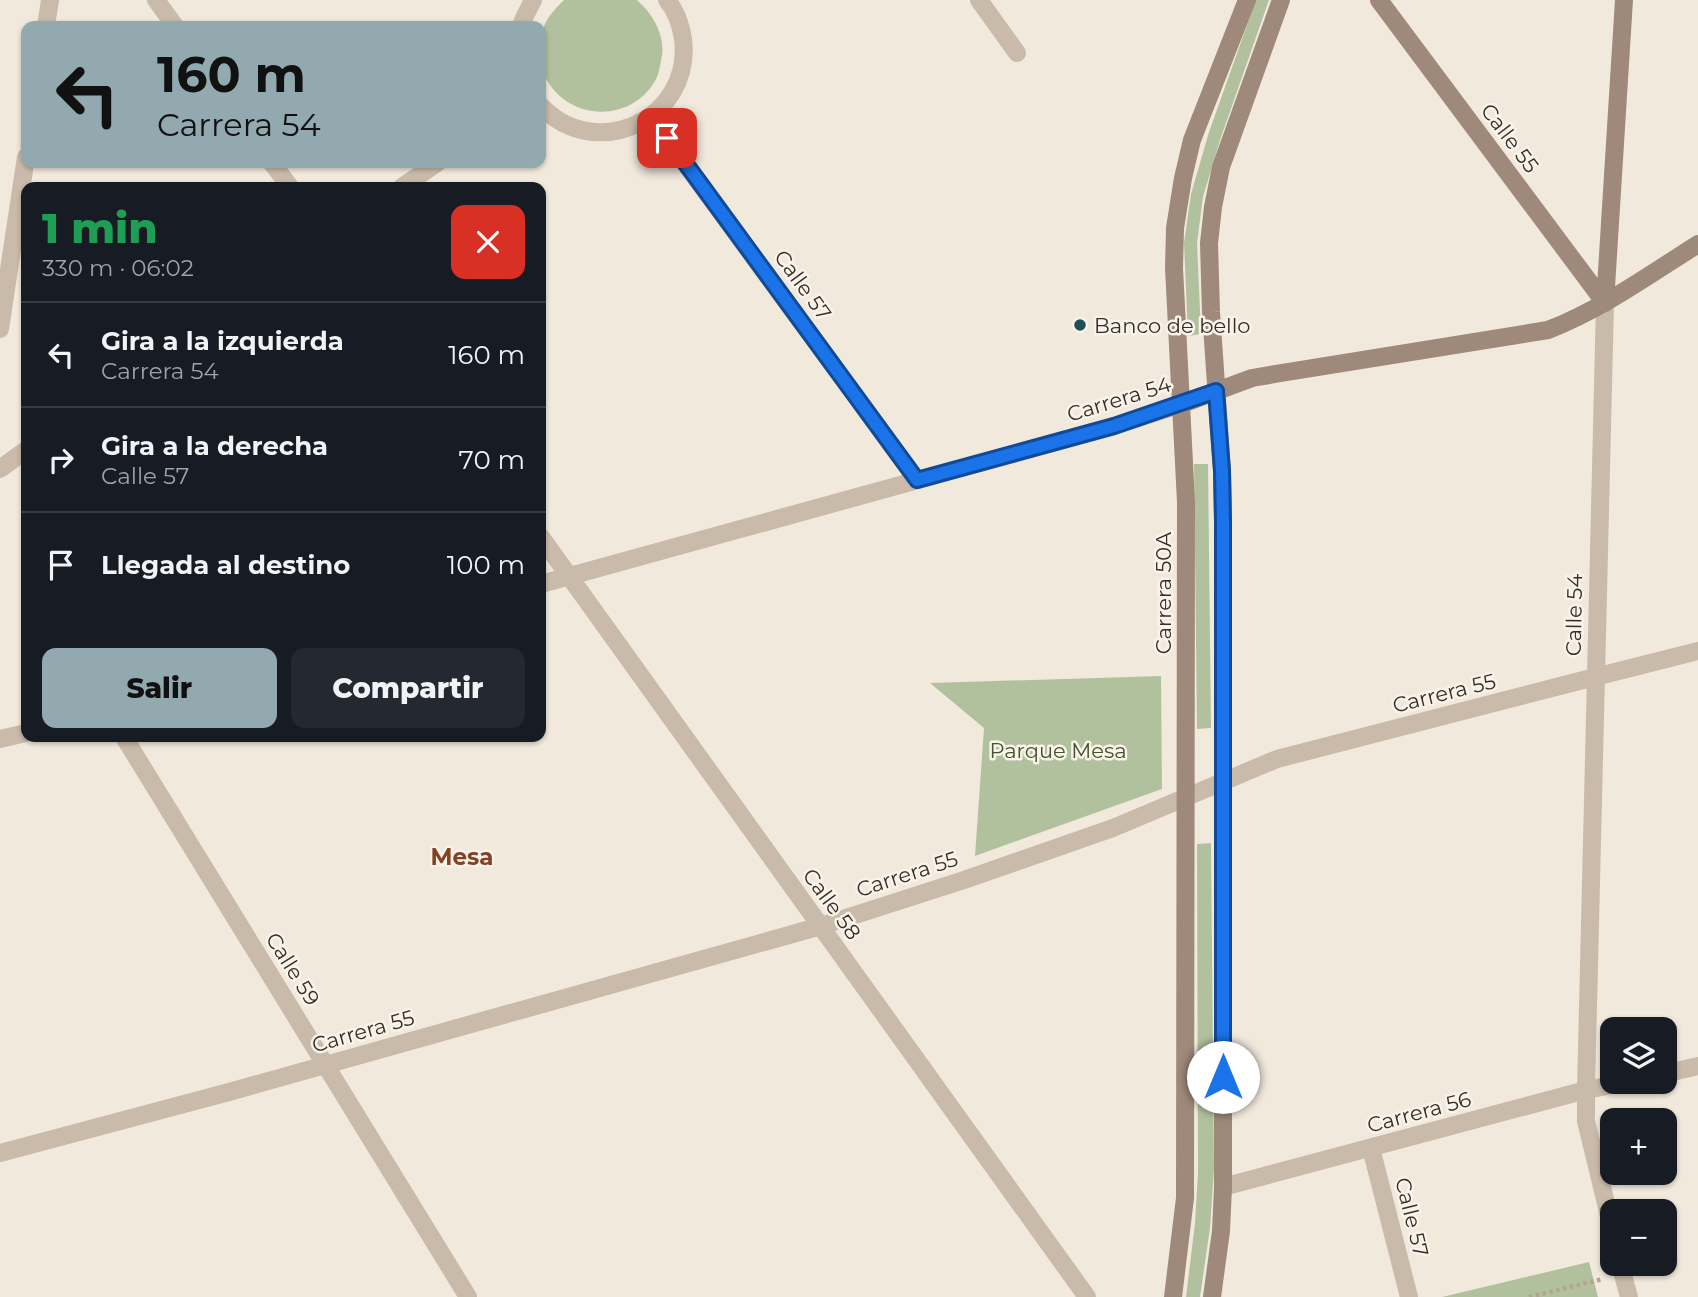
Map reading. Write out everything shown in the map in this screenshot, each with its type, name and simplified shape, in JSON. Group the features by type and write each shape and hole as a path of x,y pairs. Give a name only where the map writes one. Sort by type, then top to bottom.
{"main road":[{"name":"Carrera 50A","path":"1173,1297 1185,1198 1186,797 1186,502 1174,268 1175,228 1192,140 1247,0"},
{"path":"1212,1297 1221,1231 1223,1187 1223,521 1209,243 1221,167 1281,0"},
{"name":"Calle 55","path":"1379,0 1605,303"},
{"name":"Calle 54","path":"1605,303 1624,0"},
{"name":"Carrera 54","path":"1182,404 1252,378 1548,330 1605,303 1698,244"}],"street":[{"path":"47,21 50,0"},
{"path":"156,0 171,21"},
{"path":"523,21 533,0"},
{"path":"979,0 1017,52"},
{"path":"546,112 551,117 575,129 601,133 628,129 651,117 668,99 680,77 684,53 681,28 671,1"},
{"name":"Calle 57","path":"651,117 917,480"},
{"path":"409,182 430,168"},
{"path":"0,329 21,190"},
{"name":"Calle 54","path":"1605,303 1586,1090 1587,1121 1605,1199"},
{"name":"Carrera 54","path":"546,583 1114,426 1182,404"},
{"path":"0,469 21,454"},
{"name":"Calle 58","path":"546,544 1087,1297"},
{"name":"Carrera 55","path":"0,1153 821,926 1088,836 1277,759 1698,651"},
{"path":"0,739 21,734"},
{"name":"Calle 59","path":"127,742 468,1297"},
{"path":"1677,1071 1698,1066"},
{"name":"Carrera 56","path":"1223,1187 1600,1087"},
{"name":"Calle 57","path":"1371,1148 1409,1297"},
{"path":"1624,1276 1629,1297"}],"path":[{"path":"1529,1297 1600,1276"}],"green space":[{"path":"564,0 637,0 654,20 661,36 662,52 657,77 646,93 632,104 616,110 598,112 566,101 553,89 546,77 546,24"},
{"path":"1256,0 1269,0 1203,197 1197,243 1201,334 1188,336 1184,243 1191,194 1209,132"},
{"path":"1194,464 1208,464 1211,728 1197,729"},
{"name":"Parque Mesa","path":"1161,676 1162,789 975,856 984,728 930,683"},
{"path":"1211,843 1214,1169 1210,1228 1200,1297 1186,1297 1198,1172 1197,844"},
{"path":"1589,1262 1598,1297 1442,1297"}],"place":[{"name":"Banco de bello","path":"1080,325"}],"district":[{"name":"Mesa","path":"462,857"}],"route":[{"path":"667,138 917,480 1114,426 1216,391 1223,521 1223,1077"}]}
